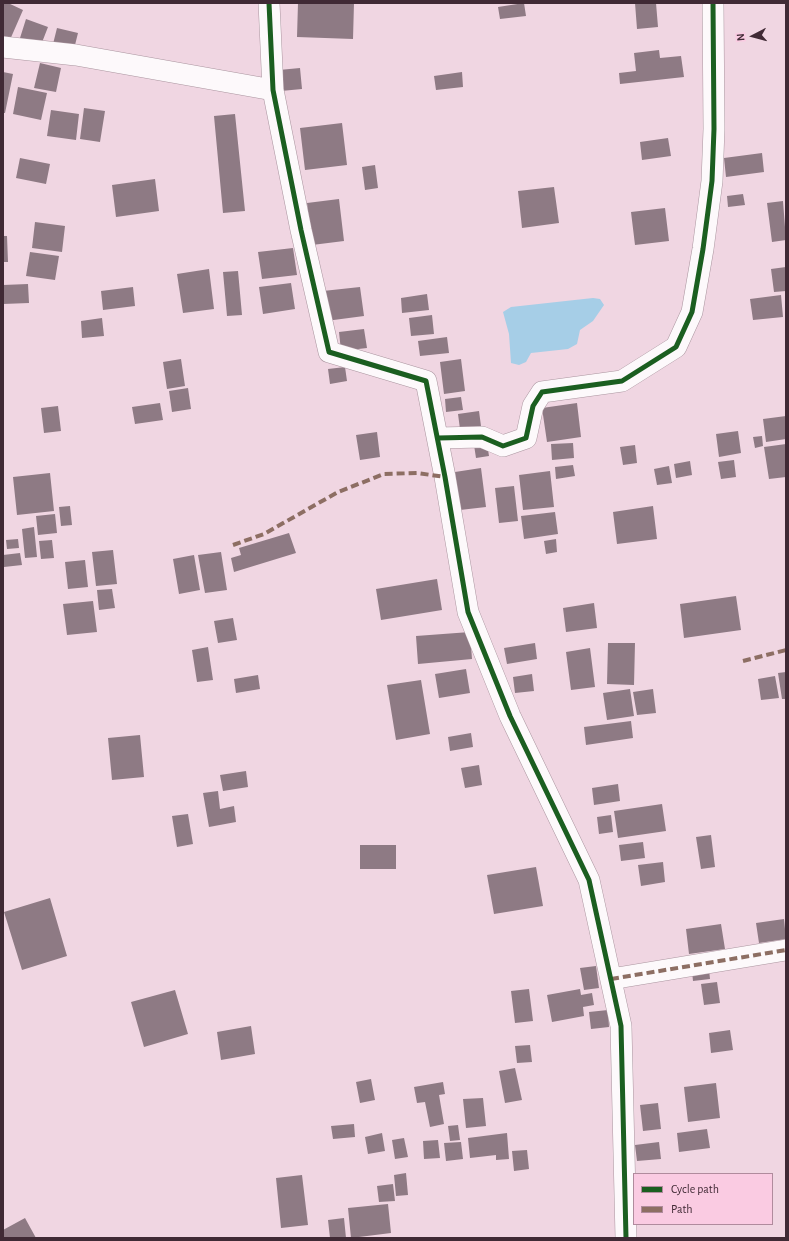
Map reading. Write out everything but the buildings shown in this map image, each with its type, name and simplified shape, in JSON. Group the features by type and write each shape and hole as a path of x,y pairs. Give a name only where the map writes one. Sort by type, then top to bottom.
{"street":[{"path":"269,3 273,90 301,230 329,352 426,381 438,438 468,612 510,716 589,880 621,1026 626,1238"},
{"path":"438,438 482,437 503,446 526,438 533,406 542,392 622,381 676,347 692,312 703,249 712,181 714,129 713,3"},
{"path":"3,47 76,55 273,90"},
{"path":"611,979 786,950"}],"water":[{"path":"593,298 600,299 604,305 593,321 580,330 577,344 568,349 531,353 526,362 519,365 511,363 509,334 503,312 511,307"}],"marked path":[{"path":"233,545 264,534 338,492 384,474 417,473 445,477"},
{"path":"743,661 786,650"},
{"path":"611,979 786,950"}],"cycle path":[{"path":"269,3 273,90 301,230 329,352 426,381 445,477 468,612 510,716 589,880 621,1026 626,1238"},
{"path":"438,438 482,437 503,446 526,438 533,406 542,392 622,381 676,347 692,312 703,249 712,181 714,129 713,3"}]}
